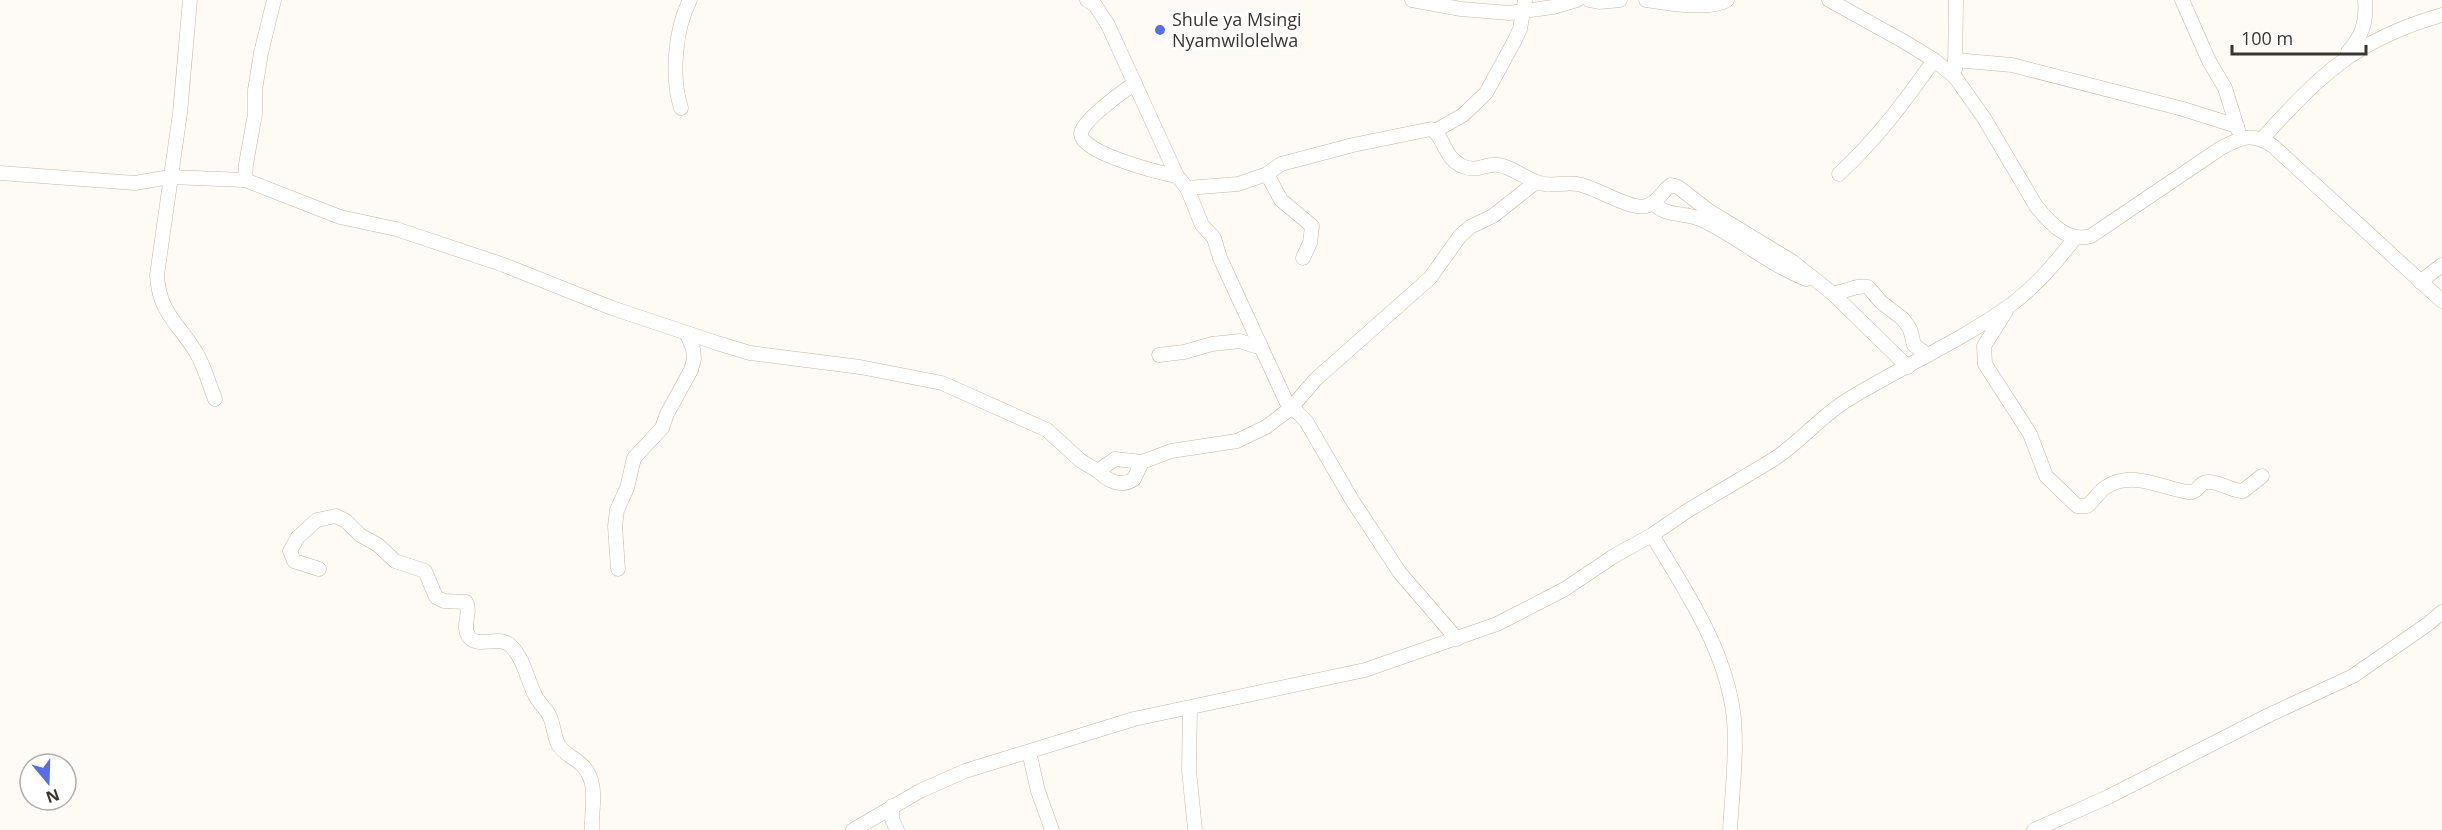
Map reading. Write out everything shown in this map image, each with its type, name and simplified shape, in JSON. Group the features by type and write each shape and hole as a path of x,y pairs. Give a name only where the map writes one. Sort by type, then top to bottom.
{"street":[{"path":"190,0 180,113 157,275 158,293 163,306 202,363 215,399"},
{"path":"245,180 255,114 256,81 274,0"},
{"path":"681,108 674,78 681,24 690,0"},
{"path":"1412,0 1461,9 1509,14 1524,6 1577,0"},
{"path":"1589,0 1599,2 1620,0"},
{"path":"1656,1 1676,5 1721,4 1727,0"},
{"path":"1829,0 1872,22 1934,60 1955,77 1984,118 2036,206 2060,230 2075,238 2091,236 2239,132"},
{"path":"1955,77 1956,0"},
{"path":"2182,0 2209,61 2225,88 2239,132"},
{"path":"2262,139 2319,78 2338,62 2361,35 2367,13 2365,0"},
{"path":"1094,2 1108,25 1177,176 1186,188 1200,221 1216,243 1220,258 1291,408 1306,421 1339,480 1400,573 1457,639"},
{"path":"1435,131 1463,115 1486,93 1515,40 1524,6"},
{"path":"2338,62 2392,32 2442,15"},
{"path":"1839,174 1863,152 1893,117 1934,60"},
{"path":"1955,60 2012,65 2183,109 2262,139 2273,146 2442,301"},
{"path":"1135,83 1112,99 1092,118 1081,130 1081,136 1086,144 1129,164 1177,176"},
{"path":"1186,188 1238,184 1267,174 1281,164 1424,129 1435,131 1444,149 1460,165 1476,170 1490,165 1500,165 1545,185 1580,184 1590,190 1640,206 1653,203 1671,185 1678,187 1709,211 1793,262 1832,292 1908,367"},
{"path":"0,173 135,183 170,177 245,180 340,217 396,229 504,265 612,308 750,353 860,367 942,383 1047,430 1081,460 1110,481 1123,483 1134,479 1142,462"},
{"path":"1267,174 1281,200 1312,226 1310,243 1303,258"},
{"path":"1098,471 1115,459 1142,462 1171,451 1237,441 1266,427 1291,408 1305,391 1430,278 1460,236 1470,227 1493,216 1536,182"},
{"path":"1653,203 1660,211 1688,215 1701,220 1785,269 1820,284"},
{"path":"853,830 947,777 1109,726 1344,676 1497,624 1555,594 1614,556 1652,535 1687,511 1784,453 1811,428 1848,400 2011,305 2045,275 2075,238"},
{"path":"2420,282 2442,265"},
{"path":"1832,292 1862,285 1868,286 1881,302 1903,319 1910,329 1914,345 1928,355"},
{"path":"2011,305 1984,346 1984,364 2030,434 2046,476 2077,506 2087,506 2104,488 2120,481 2152,482 2188,492 2197,490 2202,484 2209,482 2244,491 2262,476"},
{"path":"618,568 615,526 617,510 627,489 634,458 662,428 691,370 694,359 693,349 687,334"},
{"path":"1159,355 1184,352 1212,344 1240,341 1255,346 1260,344"},
{"path":"1277,380 1305,391"},
{"path":"319,569 294,561 291,556 292,545 317,520 336,516 346,521 360,535 378,545 395,561 425,571 436,597 444,602 466,602 468,610 465,627 469,637 480,642 495,640 506,642 513,648 537,699 549,715 561,748 577,759 590,776 594,792 592,830"},
{"path":"1652,535 1706,630 1728,686 1734,719 1730,830"},
{"path":"2034,830 2108,797 2269,715 2353,676 2442,612"},
{"path":"1190,708 1189,770 1195,830"},
{"path":"1029,752 1038,791 1052,830"},
{"path":"892,806 892,819 897,830"}],"place":[{"name":"Shule ya Msingi Nyamwilolelwa","path":"1160,30"}]}
